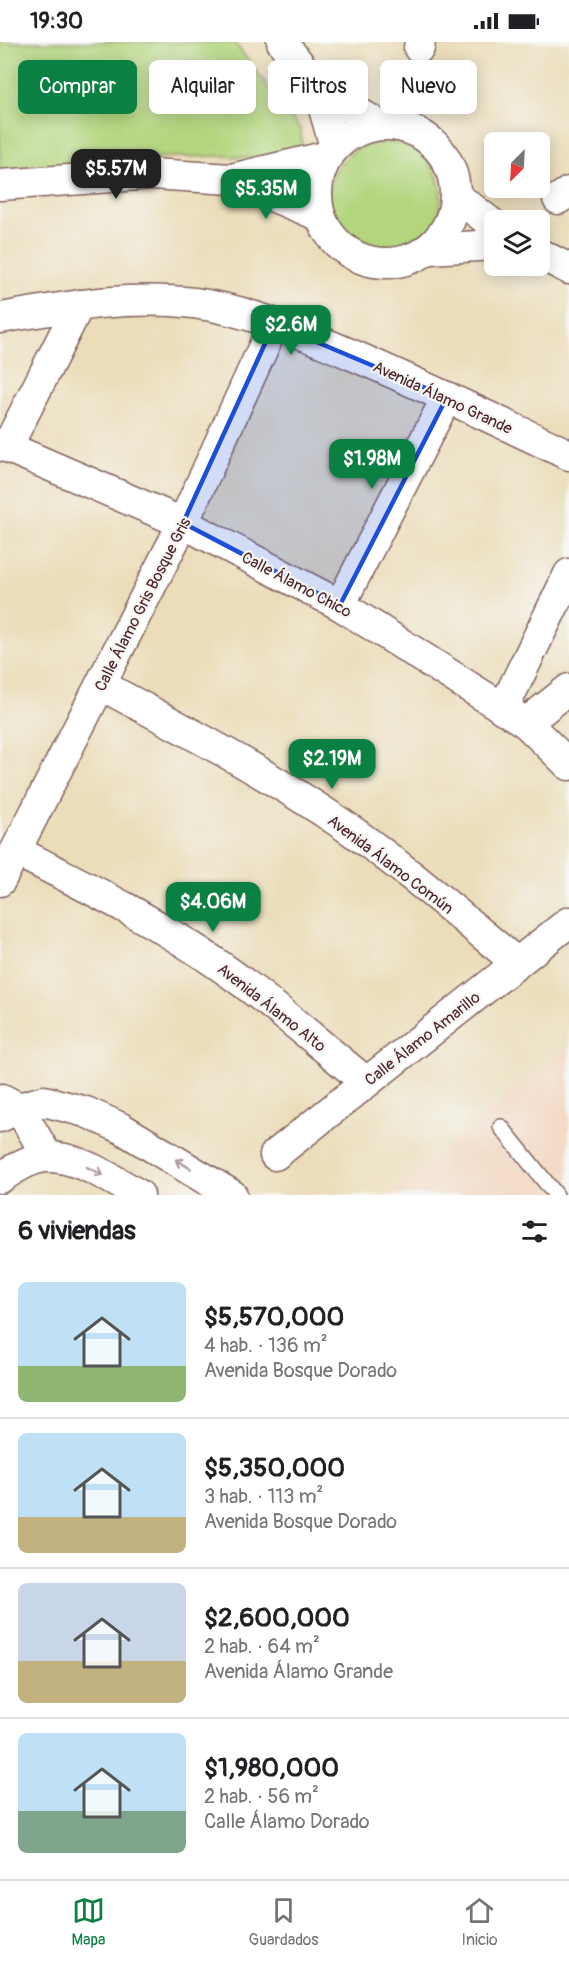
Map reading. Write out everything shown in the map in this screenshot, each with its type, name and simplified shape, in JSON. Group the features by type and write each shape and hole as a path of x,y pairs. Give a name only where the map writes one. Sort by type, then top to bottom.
{"street":[{"path":"282,42 296,60"},
{"path":"324,114 332,152"},
{"path":"361,114 379,125"},
{"path":"379,125 396,125 412,130 427,138 439,149 454,179 456,196 448,225 429,249 416,257 388,264 366,260 346,251 335,241 320,216 317,195 320,175 332,152 355,132 379,125"},
{"path":"0,186 152,174 231,179 332,152"},
{"path":"231,179 320,216"},
{"path":"456,196 484,218"},
{"path":"429,249 484,246"},
{"path":"550,259 569,269"},
{"name":"Avenida Álamo Grande","path":"0,318 79,304 124,300 196,303 231,311 321,342 447,397 569,455"},
{"path":"3,445 79,304"},
{"name":"Calle Álamo Gris Bosque Gris","path":"0,881 183,523 274,324"},
{"path":"340,605 447,397"},
{"name":"Calle Álamo Chico","path":"3,445 183,523 340,605 515,716 569,765"},
{"path":"515,716 569,574"},
{"name":"Avenida Álamo Común","path":"101,685 227,754 342,824 384,855 517,963"},
{"path":"515,716 569,689"},
{"name":"Avenida Álamo Alto","path":"16,851 136,914 224,968 366,1082"},
{"name":"Calle Álamo Amarillo","path":"275,1155 569,922"},
{"path":"16,1106 46,1156"},
{"path":"16,1106 86,1112 121,1128 232,1195"},
{"path":"0,1178 21,1165 46,1156 66,1159 140,1195"}],"lane":[{"path":"501,1127 556,1195"}],"highlighted area":[{"path":"274,324 447,397 340,605 183,523"}],"shaded area":[{"path":"569,1045 569,1195 388,1195"}],"green space":[{"path":"0,42 234,42 248,60 149,60 149,114 256,114 256,71 268,87 268,114 289,114 301,130 302,146 280,159 222,156 101,159 0,174"},
{"path":"385,142 406,146 425,158 437,177 441,198 437,219 425,238 406,250 385,254 364,250 345,238 333,219 329,198 333,177 345,158 364,146"}]}
